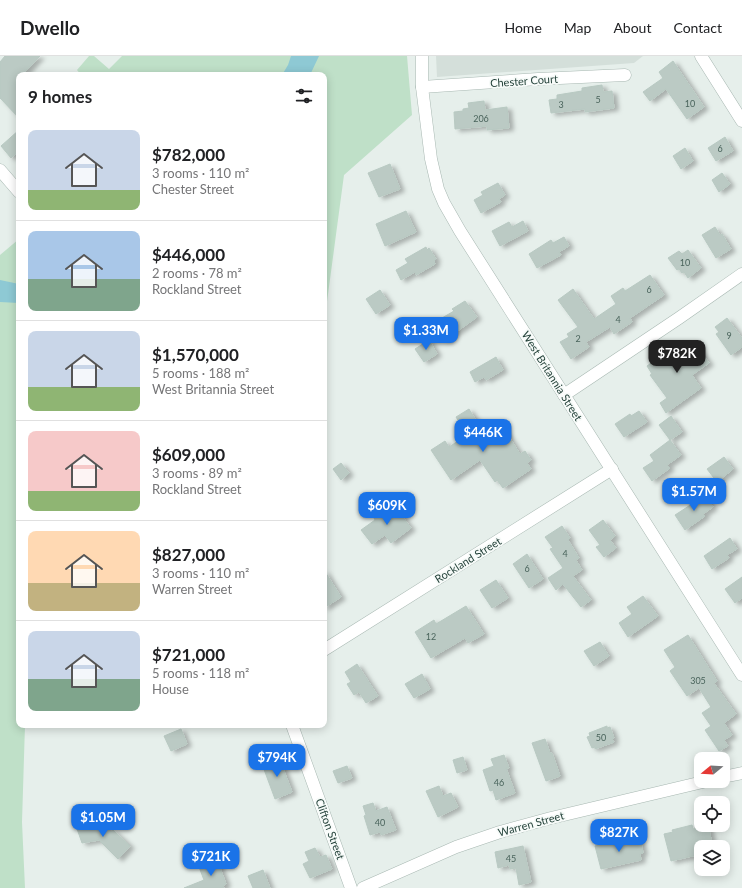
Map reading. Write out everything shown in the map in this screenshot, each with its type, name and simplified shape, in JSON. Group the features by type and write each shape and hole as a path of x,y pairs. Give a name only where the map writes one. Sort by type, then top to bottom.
{"street":[{"name":"West Britannia Street","path":"422,56 422,88 428,144 438,188 444,203 742,675"},
{"path":"701,56 742,121"},
{"name":"Chester Court","path":"422,88 626,74"},
{"path":"0,170 16,189"},
{"path":"564,395 680,318 742,274"},
{"name":"Rockland Street","path":"327,648 612,469"},
{"name":"Clifton Street","path":"293,728 352,888"},
{"path":"730,776 742,773"},
{"name":"Warren Street","path":"363,888 451,849 492,834 551,818 694,784"}],"shaded area":[{"path":"436,56 643,56 634,63 437,77"}],"green space":[{"path":"89,56 94,56 109,69 122,56 407,56 412,115 344,175 327,302 327,72 79,72 77,70"},
{"path":"16,242 16,728 25,728 22,822 25,888 0,888 0,255"}],"water":[{"path":"291,56 319,56 311,72 284,72"},
{"path":"0,280 16,283 16,303 0,302"}],"building":[{"path":"5,56 40,56 25,72 16,72 16,115 0,98 0,62"},
{"path":"673,61 704,107 687,119 666,89 650,101 643,92 663,78 659,72"},
{"path":"602,85 603,92 612,91 614,108 585,112 585,109 551,113 549,100 557,99 557,95 582,91 582,88"},
{"path":"484,101 485,110 507,107 509,128 487,130 487,126 455,129 454,112 463,111 463,109 469,108 468,103"},
{"path":"16,133 16,154 11,158 1,146"},
{"path":"725,137 733,151 716,161 708,148"},
{"path":"685,148 693,161 681,169 673,156"},
{"path":"390,164 400,189 379,197 368,173"},
{"path":"722,173 730,184 719,192 712,180"},
{"path":"498,183 505,195 499,199 501,202 481,213 474,200 483,195 481,192"},
{"path":"406,211 416,232 385,246 376,224"},
{"path":"523,221 528,231 500,246 492,231 509,222 512,227"},
{"path":"715,227 720,235 722,234 731,249 716,258 702,235"},
{"path":"564,237 569,246 559,252 561,255 537,268 529,254 551,240 553,243"},
{"path":"426,247 427,250 429,248 436,259 434,261 435,264 416,275 415,272 401,280 396,270 408,263 405,259"},
{"path":"688,250 701,268 688,278 684,272 682,273 679,269 677,270 668,258 679,251 682,254"},
{"path":"650,275 664,295 630,318 632,322 614,334 610,327 586,342 589,347 571,359 560,342 569,337 567,334 578,327 558,300 573,289 594,319 616,304 611,296 623,288 625,291"},
{"path":"380,290 390,305 376,314 366,299"},
{"path":"465,301 477,317 445,340 437,328 439,326 438,324 443,320 442,318 454,311 452,309"},
{"path":"727,318 742,338 742,347 731,355 716,334 719,332 715,327"},
{"path":"429,340 437,354 424,362 415,349"},
{"path":"682,341 689,351 697,346 709,363 692,375 701,388 666,413 660,403 667,398 650,375 652,374 647,366"},
{"path":"496,357 503,370 486,380 484,377 475,382 470,372"},
{"path":"469,409 483,432 493,426 495,430 502,426 520,454 525,451 531,460 527,463 531,469 503,488 497,480 495,482 480,460 451,480 431,450 445,441 449,447 467,435 456,417"},
{"path":"639,411 647,422 624,437 615,424 630,414 631,416"},
{"path":"671,416 682,432 670,440 659,425"},
{"path":"670,440 681,455 667,465 670,468 652,481 643,468 654,461 650,455"},
{"path":"724,457 733,469 717,482 707,469"},
{"path":"341,463 349,473 341,480 333,469"},
{"path":"704,493 713,507 703,514 705,516 685,530 675,515 695,502 694,500"},
{"path":"393,504 411,528 391,543 385,535 372,544 361,530"},
{"path":"603,520 615,536 610,540 616,548 604,557 596,547 600,545 589,530"},
{"path":"562,526 570,538 568,540 579,558 576,560 582,570 573,576 591,600 581,607 563,584 556,590 548,578 563,568 550,549 553,548 545,537"},
{"path":"730,538 737,549 727,555 729,558 712,569 704,556"},
{"path":"527,554 543,579 529,588 513,564"},
{"path":"327,575 341,597 327,606"},
{"path":"742,577 742,598 735,603 725,589"},
{"path":"496,580 508,598 492,608 480,590"},
{"path":"643,596 658,616 628,637 619,623 632,614 627,607"},
{"path":"466,606 484,634 468,643 465,638 431,658 415,632 434,620 436,624"},
{"path":"688,635 717,681 714,683 736,714 724,723 732,735 724,740 728,746 719,751 705,730 711,726 702,713 711,707 699,688 687,696 670,671 675,667 664,650"},
{"path":"600,642 609,656 594,666 584,651"},
{"path":"357,664 378,696 366,703 359,692 354,695 347,684 351,682 345,672"},
{"path":"422,674 430,689 414,698 405,684"},
{"path":"607,726 607,728 610,727 614,742 595,749 595,747 592,748 587,737 590,736 589,733"},
{"path":"181,729 187,744 171,751 164,736"},
{"path":"545,739 550,753 552,753 560,776 546,781 532,743"},
{"path":"504,755 509,768 506,768 515,793 496,800 493,790 490,791 483,770 494,766 491,759"},
{"path":"463,757 467,770 457,773 453,760"},
{"path":"279,758 292,792 275,799 262,764"},
{"path":"347,766 352,778 338,783 333,771"},
{"path":"439,786 443,796 451,793 458,807 438,817 426,791"},
{"path":"373,803 376,811 387,807 396,830 381,835 380,832 370,835 364,816 366,815 363,806"},
{"path":"91,822 92,826 102,823 111,832 113,830 130,846 118,859 99,840 82,843 76,826"},
{"path":"692,825 694,832 709,832 711,840 694,840 694,856 671,861 664,834 673,832 672,830"},
{"path":"636,837 638,843 641,842 643,853 640,854 641,860 601,869 595,846"},
{"path":"523,846 531,882 519,885 516,868 510,869 509,865 498,868 495,852"},
{"path":"315,848 320,857 326,855 332,869 310,878 303,864 309,861 305,852"},
{"path":"217,860 226,884 223,886 224,888 184,888 204,880 199,867"},
{"path":"263,870 270,888 253,888 248,876"}]}
